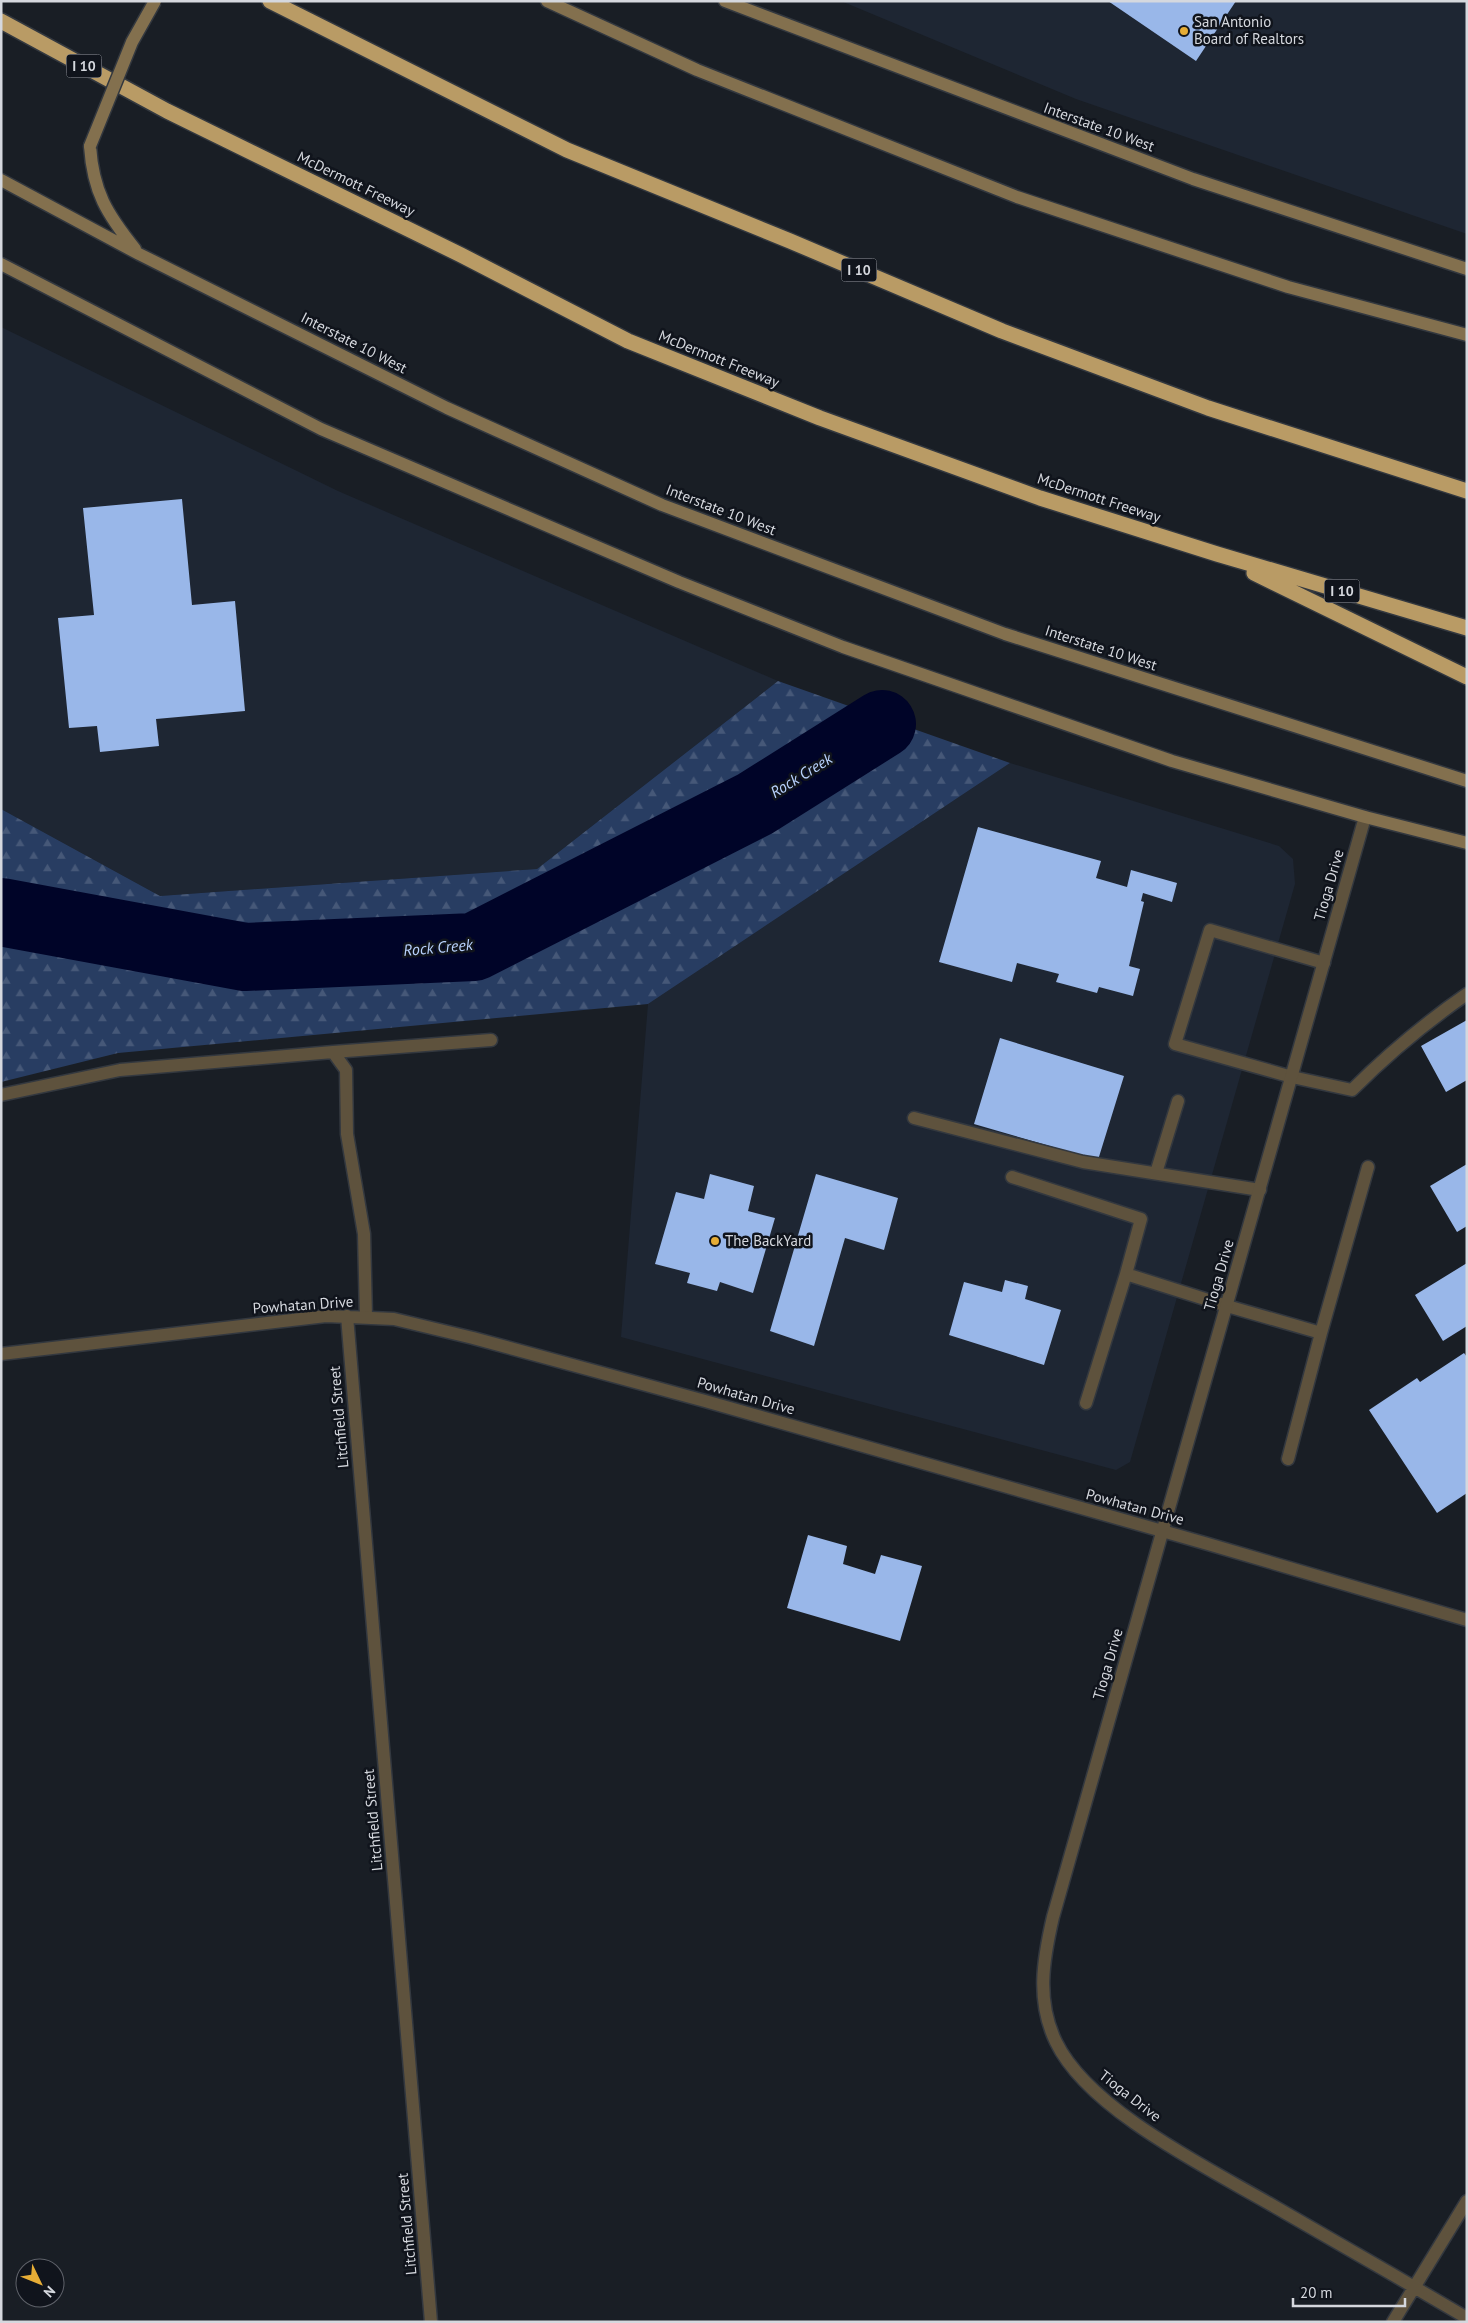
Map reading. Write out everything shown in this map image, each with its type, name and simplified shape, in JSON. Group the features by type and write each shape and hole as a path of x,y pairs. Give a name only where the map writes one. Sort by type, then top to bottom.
{"highway":[{"name":"I 10","path":"270,1 567,150 790,241 1002,331 1208,408 1467,491"},
{"name":"McDermott Freeway","path":"1,21 167,112 461,255 628,341 820,418 1030,494 1217,554 1467,628"},
{"path":"1217,554 1467,677"}],"main road":[{"path":"139,254 114,223 102,200 92,173 90,146 132,42 155,1"},
{"path":"547,1 697,70 1017,197 1288,287 1467,335"},
{"name":"Interstate 10 West","path":"725,1 1192,179 1467,269"},
{"name":"Interstate 10 West","path":"1,180 139,254 447,408 662,505 1005,634 1467,781"},
{"path":"1,264 321,429 679,582 843,647 1172,761 1365,817 1467,843"}],"street":[{"name":"Tioga Drive","path":"1365,817 1052,1917 1042,1977 1043,2001 1048,2022 1057,2044 1078,2074 1116,2109 1197,2162 1467,2318"},
{"path":"1324,963 1210,930 1175,1044 1292,1077 1352,1090 1382,1060 1430,1019 1467,994"},
{"path":"1,1095 120,1070 491,1040"},
{"path":"333,1052 346,1070 347,1134 364,1234 366,1317"},
{"path":"1156,1173 1178,1101"},
{"path":"914,1118 1083,1162 1260,1190"},
{"path":"1288,1459 1368,1167"},
{"path":"1012,1177 1141,1219 1086,1403"},
{"path":"1126,1274 1321,1333"},
{"name":"Powhatan Drive","path":"1,1354 326,1316 366,1317 412,1322 705,1401 1467,1620"},
{"name":"Litchfield Street","path":"347,1316 431,2322"},
{"path":"1393,2322 1467,2201"}],"shaded area":[{"path":"841,1 1467,1 1467,234 1076,99"},
{"path":"1,327 338,491 778,681 537,869 160,896 1,809"},
{"path":"1010,763 1279,846 1293,859 1295,884 1130,1462 1116,1470 621,1337 648,1004"}],"green space":[{"path":"778,681 1010,763 648,1004 118,1053 1,1082 1,809 160,896 537,869"}],"building":[{"name":"San Antonio Board of Realtors","path":"1108,1 1236,1 1196,61"},
{"path":"182,499 192,605 235,601 245,711 156,719 159,746 100,752 97,726 69,728 58,618 94,615 83,508"},
{"path":"978,827 1101,861 1096,878 1127,887 1131,870 1177,883 1172,902 1143,893 1141,901 1144,902 1129,966 1140,969 1133,996 1099,987 1097,993 1056,982 1059,974 1017,963 1012,982 939,962"},
{"path":"1467,1020 1467,1080 1446,1092 1421,1046"},
{"path":"1000,1038 1124,1076 1098,1160 974,1124"},
{"path":"1467,1164 1467,1226 1457,1232 1430,1186"},
{"name":"The BackYard","path":"710,1174 754,1186 748,1211 775,1218 753,1293 720,1282 717,1291 687,1283 690,1273 655,1264 676,1192 704,1199"},
{"path":"816,1174 898,1198 884,1250 845,1238 814,1346 770,1331"},
{"path":"1467,1263 1467,1326 1443,1341 1415,1295"},
{"path":"1005,1280 1028,1286 1025,1299 1061,1310 1044,1365 949,1335 964,1282 1002,1292"},
{"path":"1464,1353 1467,1357 1467,1493 1437,1513 1369,1410 1417,1378 1420,1382"},
{"path":"808,1535 847,1546 843,1564 875,1574 881,1555 922,1566 900,1641 787,1608"}],"waterway":[{"name":"Rock Creek","path":"1,912 245,957 474,947 755,804 882,724"}],"place":[{"name":"San Antonio Board of Realtors","path":"1184,31"},
{"name":"The BackYard","path":"715,1241"}]}
